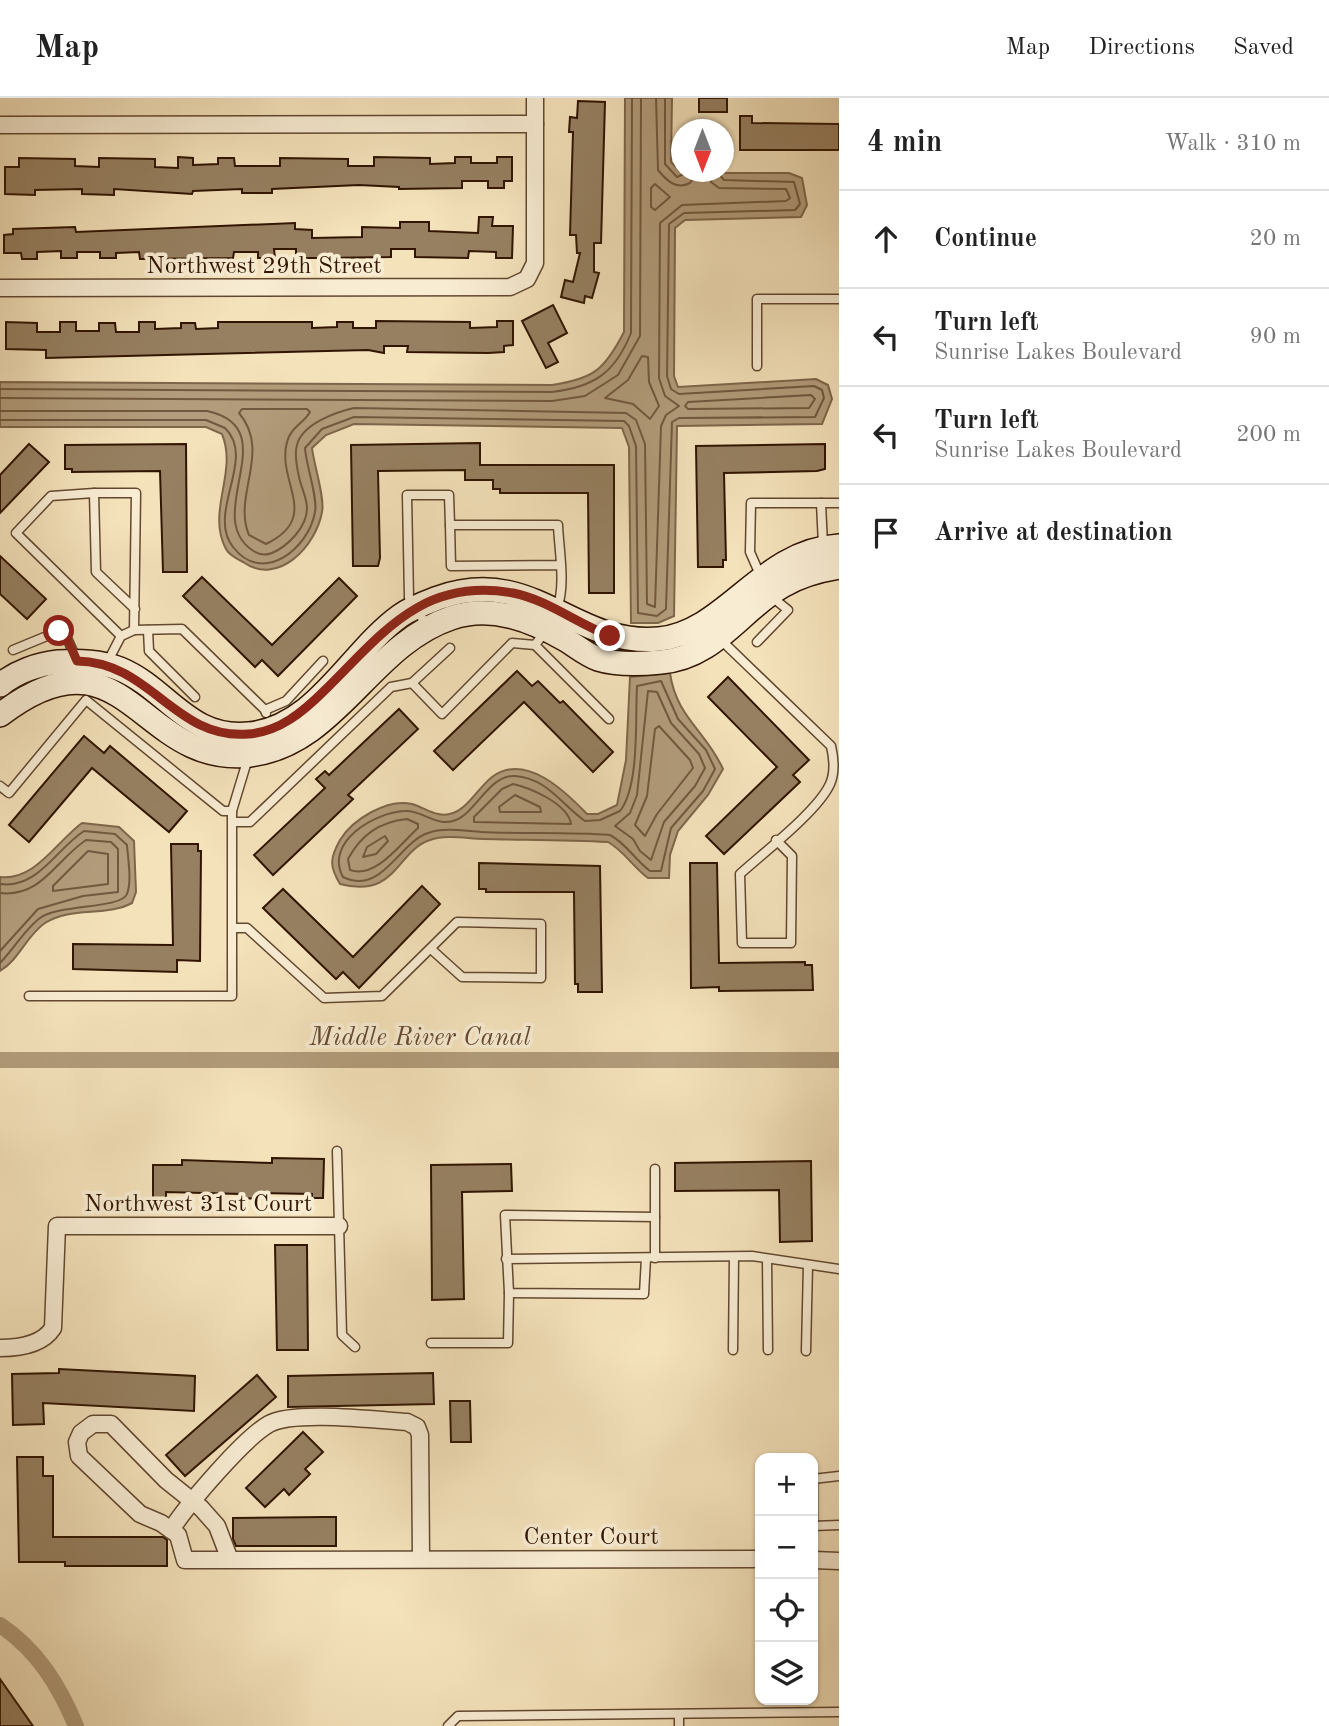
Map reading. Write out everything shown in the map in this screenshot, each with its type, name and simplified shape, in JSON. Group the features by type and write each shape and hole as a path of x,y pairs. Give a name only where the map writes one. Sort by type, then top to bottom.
{"street":[{"path":"0,125 535,124 535,98"},
{"name":"Northwest 29th Street","path":"0,288 510,287 527,279 535,263 535,124"},
{"path":"273,729 312,732 400,645 428,627 453,617 492,612 546,628 598,659 636,664 665,662 690,654 711,630 765,586 797,555 831,547"},
{"path":"765,586 839,567"},
{"path":"0,685 25,670 50,663 77,661 96,682 130,700 182,742 216,753 248,745 311,704 399,616 441,597 475,590 521,595 546,628"},
{"path":"0,715 19,699 50,685 96,682"},
{"name":"Northwest 31st Court","path":"0,1348 13,1348 47,1338 53,1328 57,1226 339,1226"},
{"path":"230,1560 217,1526 201,1508 190,1501 111,1424 93,1424 81,1433 77,1442 79,1456 140,1514 171,1530 190,1501 270,1423 307,1418 407,1422 417,1427 420,1435 421,1559"},
{"name":"Center Court","path":"171,1530 178,1535 185,1560 755,1559"},
{"path":"818,1560 839,1560"}],"lane":[{"path":"757,366 757,299 839,299"},
{"path":"94,493 96,572 135,609"},
{"path":"121,636 16,533 51,496 136,493 134,630"},
{"path":"428,627 409,598 407,495 449,495 451,566 560,565"},
{"path":"757,642 788,610 765,586 750,552 751,503 839,503"},
{"path":"821,503 831,547"},
{"path":"450,525 558,525 560,565 546,628 609,719"},
{"path":"412,683 442,715 512,643 546,628"},
{"path":"0,786 9,793 96,682 121,636 134,630 182,629 257,699 273,729"},
{"path":"148,630 149,651 195,697"},
{"path":"711,630 831,747 833,770 830,784 819,800 776,840 740,874 742,943 791,943 792,856 776,840"},
{"path":"13,650 59,631 66,636 77,661"},
{"path":"233,822 250,822 391,687 412,683 450,648"},
{"path":"273,729 286,701 323,660"},
{"path":"96,682 223,811 232,811"},
{"path":"29,996 232,996 232,811 248,745"},
{"path":"233,928 247,928 324,998 382,996 457,922 541,924 541,978 462,977 431,949"},
{"path":"337,1151 342,1335 355,1347"},
{"path":"509,1293 644,1294 655,1217 655,1168"},
{"path":"431,1343 508,1343 506,1215 655,1217"},
{"path":"506,1259 734,1257 839,1269"},
{"path":"733,1349 734,1257"},
{"path":"768,1259 768,1350"},
{"path":"806,1351 808,1265"},
{"path":"839,1476 813,1479 813,1526 839,1525"},
{"path":"448,1726 458,1716 839,1712"},
{"path":"679,1714 679,1726"}],"water":[{"path":"625,98 672,98 671,182 734,182 734,173 789,173 802,178 807,205 801,217 685,220 675,228 674,376 678,387 816,379 828,385 832,399 822,424 677,426 674,616 658,623 631,623 629,447 622,428 354,424 326,435 312,448 322,498 318,525 304,549 282,566 269,570 256,568 233,557 226,549 221,535 220,506 227,463 222,434 206,427 0,427 0,382 552,385 578,379 597,370 611,355 624,332"},
{"path":"670,673 678,701 723,769 708,795 678,831 670,855 669,878 648,878 608,842 450,837 430,840 419,846 385,880 359,887 340,884 332,862 334,852 346,832 361,818 381,807 402,803 437,814 453,813 464,807 487,781 505,770 518,769 544,778 568,795 587,814 598,814 617,805 626,760 630,677"},
{"path":"82,823 119,827 134,841 136,892 132,903 111,910 66,915 45,923 13,961 0,971 0,877 13,877 34,867"}],"building":[{"path":"699,98 727,98 727,112 699,112"},
{"path":"578,101 605,102 601,243 594,243 594,272 599,273 592,298 585,296 584,303 561,297 565,280 573,282 580,253 577,253 576,235 570,235 573,132 569,132 570,117 577,118"},
{"path":"740,116 752,116 752,123 839,124 839,150 740,150"},
{"path":"178,157 193,158 193,165 218,164 218,158 234,158 235,166 280,166 280,158 348,159 348,166 374,166 374,157 430,158 430,164 455,163 455,157 471,157 471,163 497,163 497,157 512,157 512,181 504,181 504,188 488,188 488,181 462,181 462,188 399,189 359,185 272,189 272,193 242,193 242,189 193,191 192,194 114,189 114,195 82,194 82,189 35,190 35,195 5,194 5,167 19,167 19,158 75,159 75,166 99,167 99,158 155,159 155,167 178,168"},
{"path":"479,217 493,217 492,226 513,226 512,258 496,258 496,252 469,251 468,258 415,257 415,249 391,249 391,257 323,258 296,258 296,249 274,249 275,258 258,258 258,252 234,252 233,258 140,259 139,252 116,253 116,258 100,258 100,252 77,252 77,258 61,258 61,251 37,252 37,259 22,259 21,253 4,253 4,235 13,234 13,229 75,227 76,232 295,223 295,229 312,230 312,238 362,237 362,227 400,228 400,222 429,222 429,231 478,233"},
{"path":"553,305 567,333 548,343 558,362 546,368 522,321"},
{"path":"376,321 470,322 470,328 497,327 497,321 513,321 513,345 504,346 504,352 488,353 407,352 408,346 384,346 384,353 368,350 46,358 46,350 6,349 6,322 37,323 37,332 60,332 60,322 76,322 76,331 99,331 99,323 115,323 116,332 139,332 139,322 155,322 155,329 181,328 181,323 195,323 196,329 218,328 218,322 312,322 312,328 337,327 337,322 353,322 353,328 376,328"},
{"path":"480,443 480,465 614,465 614,593 589,593 588,493 500,493 500,489 493,489 493,480 465,480 465,470 378,471 378,566 353,566 351,445"},
{"path":"29,444 49,462 0,513 0,475"},
{"path":"186,444 187,572 163,572 160,471 72,472 72,469 65,469 65,445"},
{"path":"825,444 825,469 724,473 726,560 723,560 723,567 698,567 696,446"},
{"path":"0,556 46,599 27,619 0,594"},
{"path":"202,577 272,645 339,578 357,596 278,676 262,660 255,667 183,596"},
{"path":"517,671 532,686 538,681 560,703 563,701 613,752 593,772 524,702 453,770 434,751"},
{"path":"728,677 809,760 793,775 800,782 724,854 706,836 777,767 708,697"},
{"path":"399,709 418,729 348,795 353,799 273,875 254,855 325,788 316,779 325,771 329,775"},
{"path":"84,736 104,753 110,746 187,811 169,832 92,768 29,842 9,825"},
{"path":"171,844 198,844 198,851 201,851 200,961 177,960 177,972 73,969 73,944 173,945"},
{"path":"479,863 600,866 602,992 578,992 578,984 575,984 574,892 486,892 486,889 479,889"},
{"path":"690,863 717,863 719,963 805,962 805,965 812,965 813,990 719,991 719,987 691,988"},
{"path":"422,886 440,904 359,988 343,972 336,979 263,908 283,889 353,957"},
{"path":"272,1158 324,1159 323,1198 312,1198 312,1194 260,1193 260,1199 241,1198 241,1194 166,1192 166,1199 153,1198 153,1165 182,1165 182,1160 272,1163"},
{"path":"811,1161 812,1241 780,1242 779,1190 675,1191 675,1163"},
{"path":"511,1164 512,1191 462,1192 464,1299 432,1300 431,1165"},
{"path":"275,1245 307,1245 308,1350 277,1350"},
{"path":"59,1369 195,1376 194,1411 43,1403 44,1424 13,1425 12,1374 59,1373"},
{"path":"433,1373 434,1404 288,1407 288,1376"},
{"path":"257,1375 276,1397 185,1476 166,1455"},
{"path":"450,1401 470,1401 471,1442 451,1442"},
{"path":"303,1432 323,1452 305,1469 310,1474 289,1495 284,1489 265,1507 246,1488"},
{"path":"17,1457 43,1457 43,1476 53,1476 53,1537 163,1537 167,1540 167,1566 65,1566 65,1562 19,1562"},
{"path":"336,1517 336,1546 236,1546 233,1539 233,1518"},
{"path":"0,1679 33,1726 0,1726"}],"waterway":[{"name":"Middle River Canal","path":"0,1060 839,1060"},
{"path":"0,1625 25,1646 46,1670 76,1726"}],"route":[{"path":"59,631 66,636 77,661 93,661 122,670 197,725 231,734 265,731 295,716 311,704 399,616 441,597 475,590 513,593 544,602 585,626 610,636"}]}
